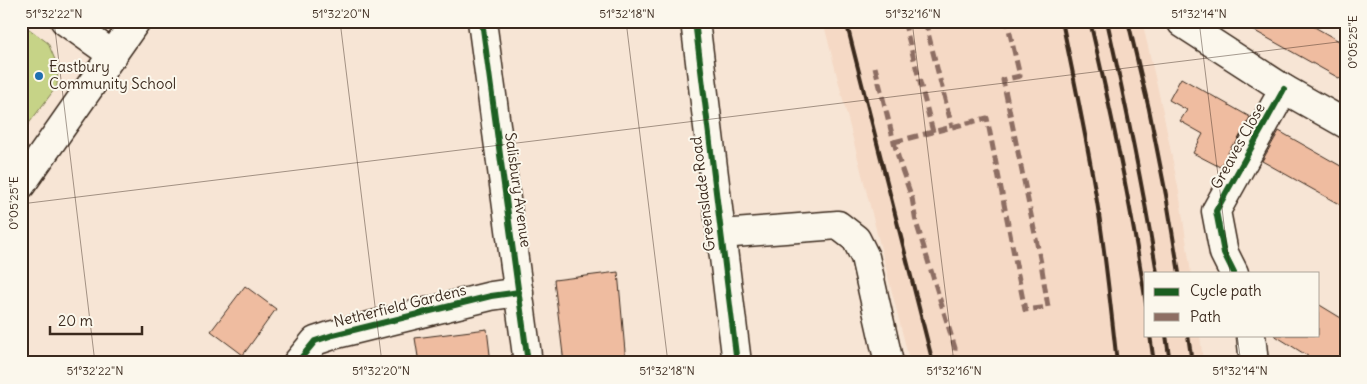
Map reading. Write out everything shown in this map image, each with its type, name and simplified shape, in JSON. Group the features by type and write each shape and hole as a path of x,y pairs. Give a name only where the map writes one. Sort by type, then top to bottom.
{"street":[{"path":"65,21 112,55"},
{"path":"21,185 136,21"},
{"name":"Salisbury Avenue","path":"482,21 528,363"},
{"name":"Greenslade Road","path":"695,21 737,363"},
{"path":"1182,22 1284,89 1346,124"},
{"name":"Greaves Close","path":"1234,272 1224,253 1216,210 1284,89"},
{"path":"721,234 838,225 856,239 865,257 889,363"},
{"name":"Netherfield Gardens","path":"297,363 315,342 334,335 491,296 519,292"},
{"path":"1251,336 1254,363"}],"shaded area":[{"path":"823,21 1142,21 1179,192 1191,272 1144,272 1144,336 1200,336 1203,363 910,363"}],"green space":[{"name":"Eastbury Community School","path":"21,23 48,43 58,67 57,86 21,134"}],"building":[{"path":"1237,21 1304,21 1346,45 1346,82"},
{"path":"1181,78 1250,117 1235,145 1233,144 1220,167 1193,153 1203,134 1180,121 1187,110 1169,100"},
{"path":"1279,131 1346,169 1346,208 1262,161"},
{"path":"618,272 626,363 564,363 554,280"},
{"path":"245,286 276,309 243,355 211,331"},
{"path":"1320,305 1346,321 1346,363 1319,363 1276,336 1320,336"},
{"path":"487,329 491,363 419,363 415,338"}],"railway":[{"path":"846,21 933,363"},
{"path":"1062,21 1086,137 1098,208 1117,363"},
{"path":"1090,21 1121,162 1144,292"},
{"path":"1107,21 1134,147 1157,272"},
{"path":"1128,21 1149,109 1179,272"},
{"path":"1150,336 1154,363"},
{"path":"1166,336 1170,363"},
{"path":"1188,336 1192,363"}],"marked path":[{"path":"904,21 933,132"},
{"path":"925,21 952,127"},
{"path":"894,142 987,118 1025,310 1048,307 1041,263 1003,80 1020,76 1007,21"},
{"path":"875,67 901,167 912,198 916,222 955,348 954,363"}],"cycle path":[{"path":"482,21 528,363"},
{"path":"695,21 737,363"},
{"path":"1234,272 1224,253 1216,211 1284,89"},
{"path":"297,363 315,341 333,335 491,296 519,292"}],"place":[{"name":"Eastbury Community School","path":"39,76"}]}
